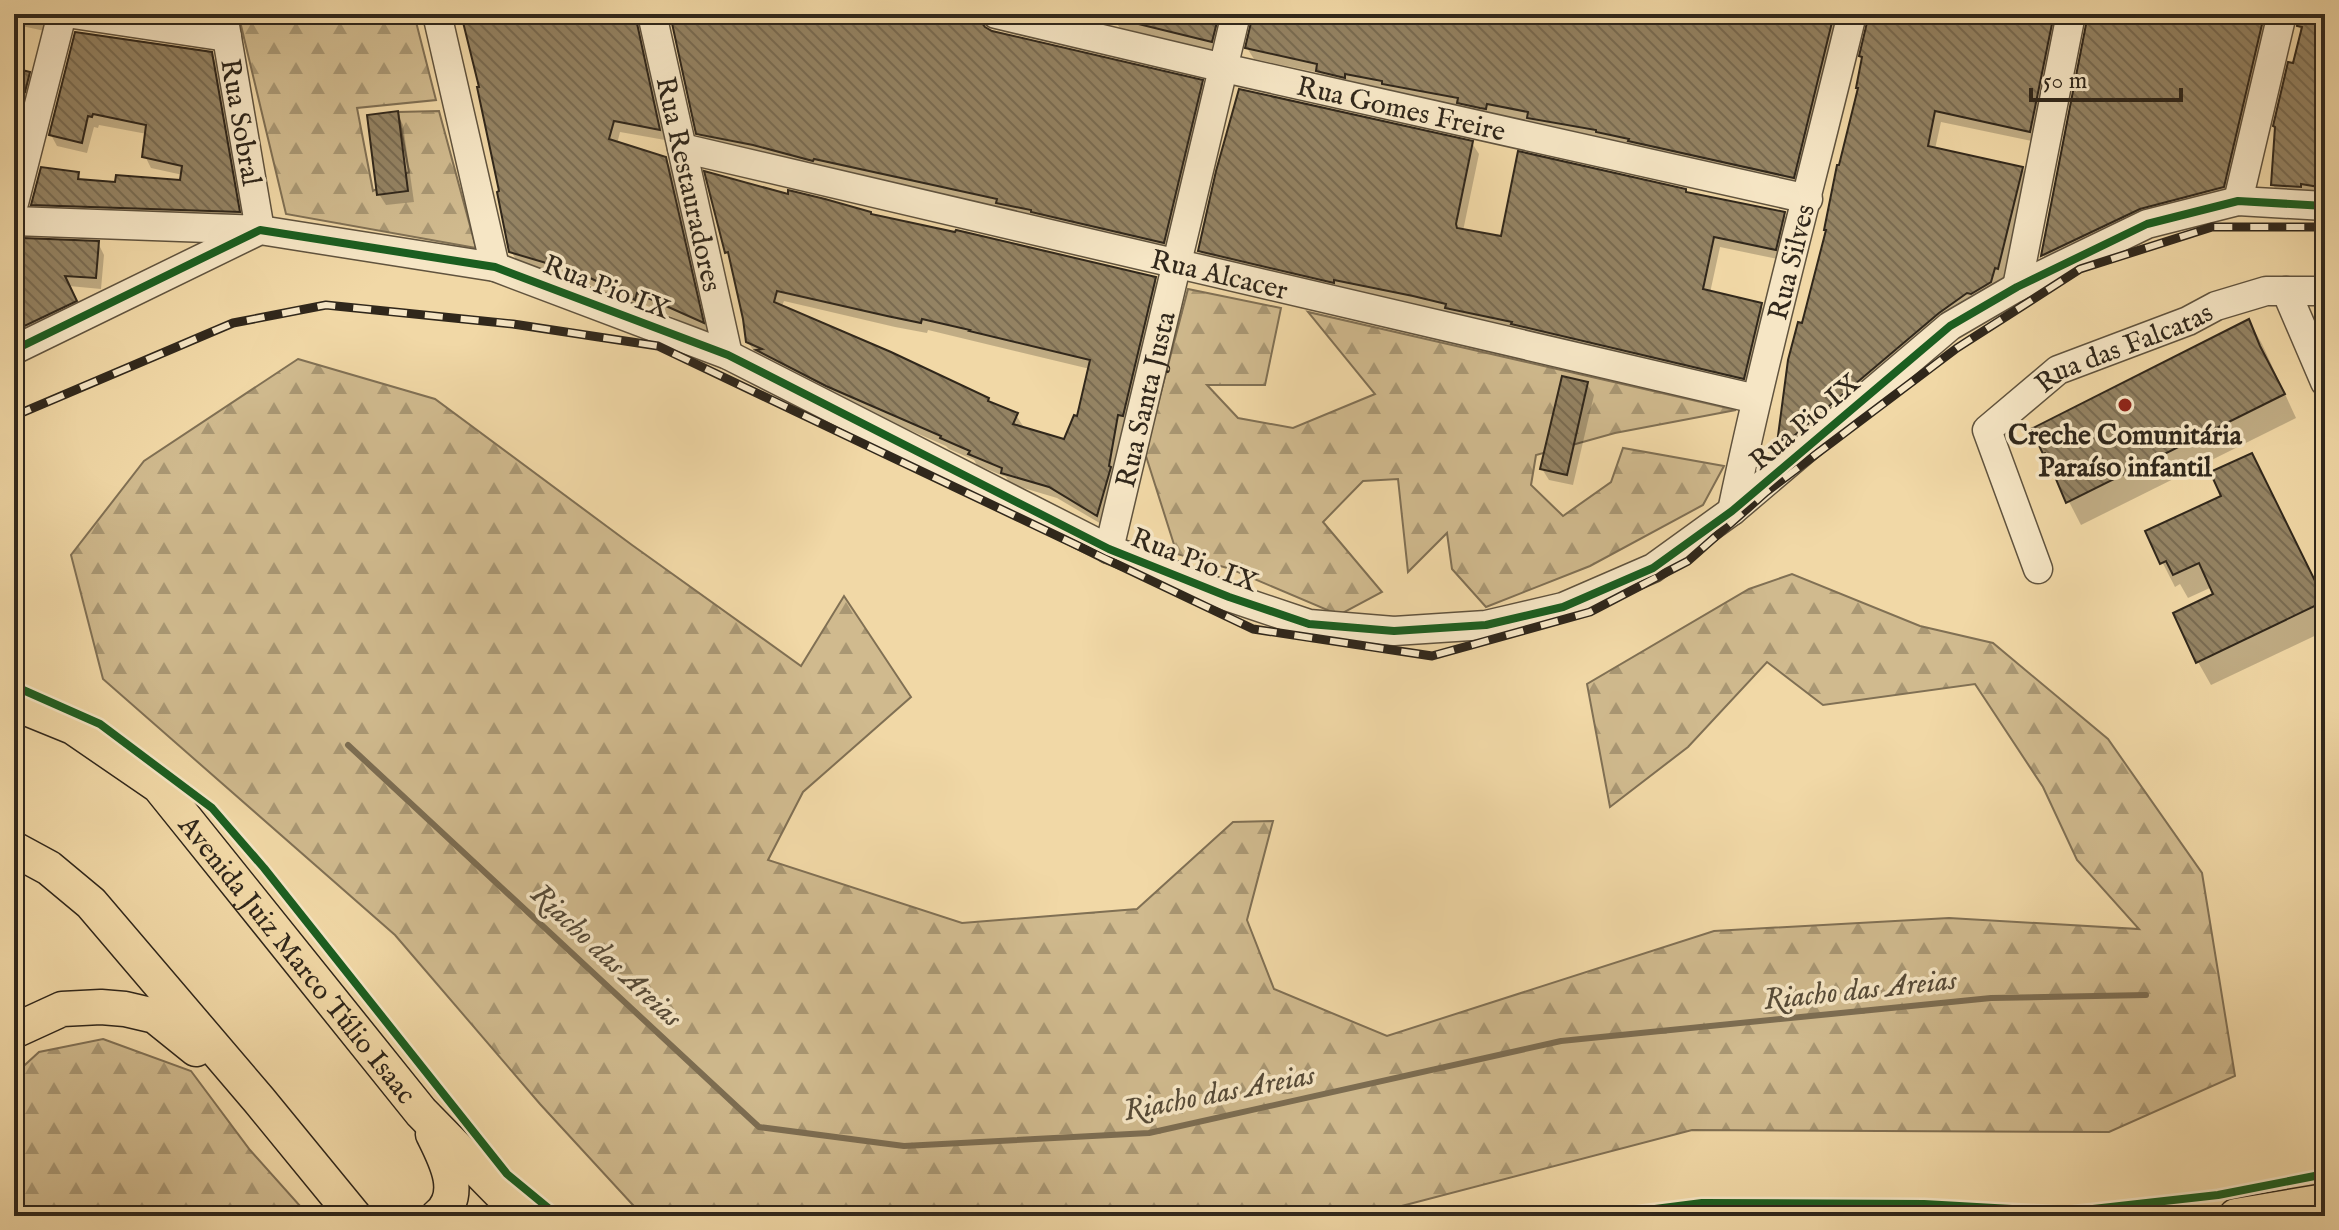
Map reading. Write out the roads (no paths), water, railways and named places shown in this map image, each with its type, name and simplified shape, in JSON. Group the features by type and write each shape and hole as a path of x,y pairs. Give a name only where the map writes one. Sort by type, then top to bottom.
{"main road":[{"name":"Avenida Juiz Marco Túlio Isaac","path":"14,703 73,727 159,786 421,1112 523,1216"},
{"path":"14,849 49,868 91,903 354,1216"},
{"path":"14,1031 62,1009 125,1009 155,1016 259,1100"},
{"path":"421,1112 447,1161 452,1197 438,1216"},
{"path":"2236,1216 2325,1201"}],"street":[{"path":"14,203 62,14"},
{"path":"73,14 225,26"},
{"path":"437,14 495,267"},
{"name":"Rua Restauradores","path":"652,14 728,355"},
{"name":"Rua Gomes Freire","path":"996,14 1808,199"},
{"name":"Rua Santa Justa","path":"1109,549 1236,14"},
{"name":"Rua Silves","path":"1732,511 1756,399 1852,14"},
{"path":"2017,287 2071,14"},
{"path":"2238,201 2282,14"},
{"name":"Rua Sobral","path":"225,26 260,230"},
{"name":"Rua Alcacer","path":"682,148 1756,399"},
{"name":"Rua Pio IX","path":"14,221 260,230 495,267 728,355 1109,549 1229,597 1309,624 1394,631 1486,625 1563,607 1653,568 1732,511 1950,326 2017,287 2147,224 2238,201 2325,206"},
{"path":"14,350 260,230"},
{"name":"Rua das Falcatas","path":"2038,569 1987,430 2058,370 2188,321 2216,306 2266,291 2325,291"},
{"path":"2286,291 2325,382"}],"waterway":[{"name":"Riacho das Areias","path":"348,745 759,1127 904,1146 1149,1133 1561,1041 1991,998 2146,995"}],"railway":[{"path":"14,416 233,323 326,305 513,324 658,346 1253,629 1432,656 1590,612 1688,561 1766,492 1957,348 2080,269 2212,227 2325,227"}],"place":[{"name":"Creche Comunitária Paraíso infantil","path":"2125,405"}]}
